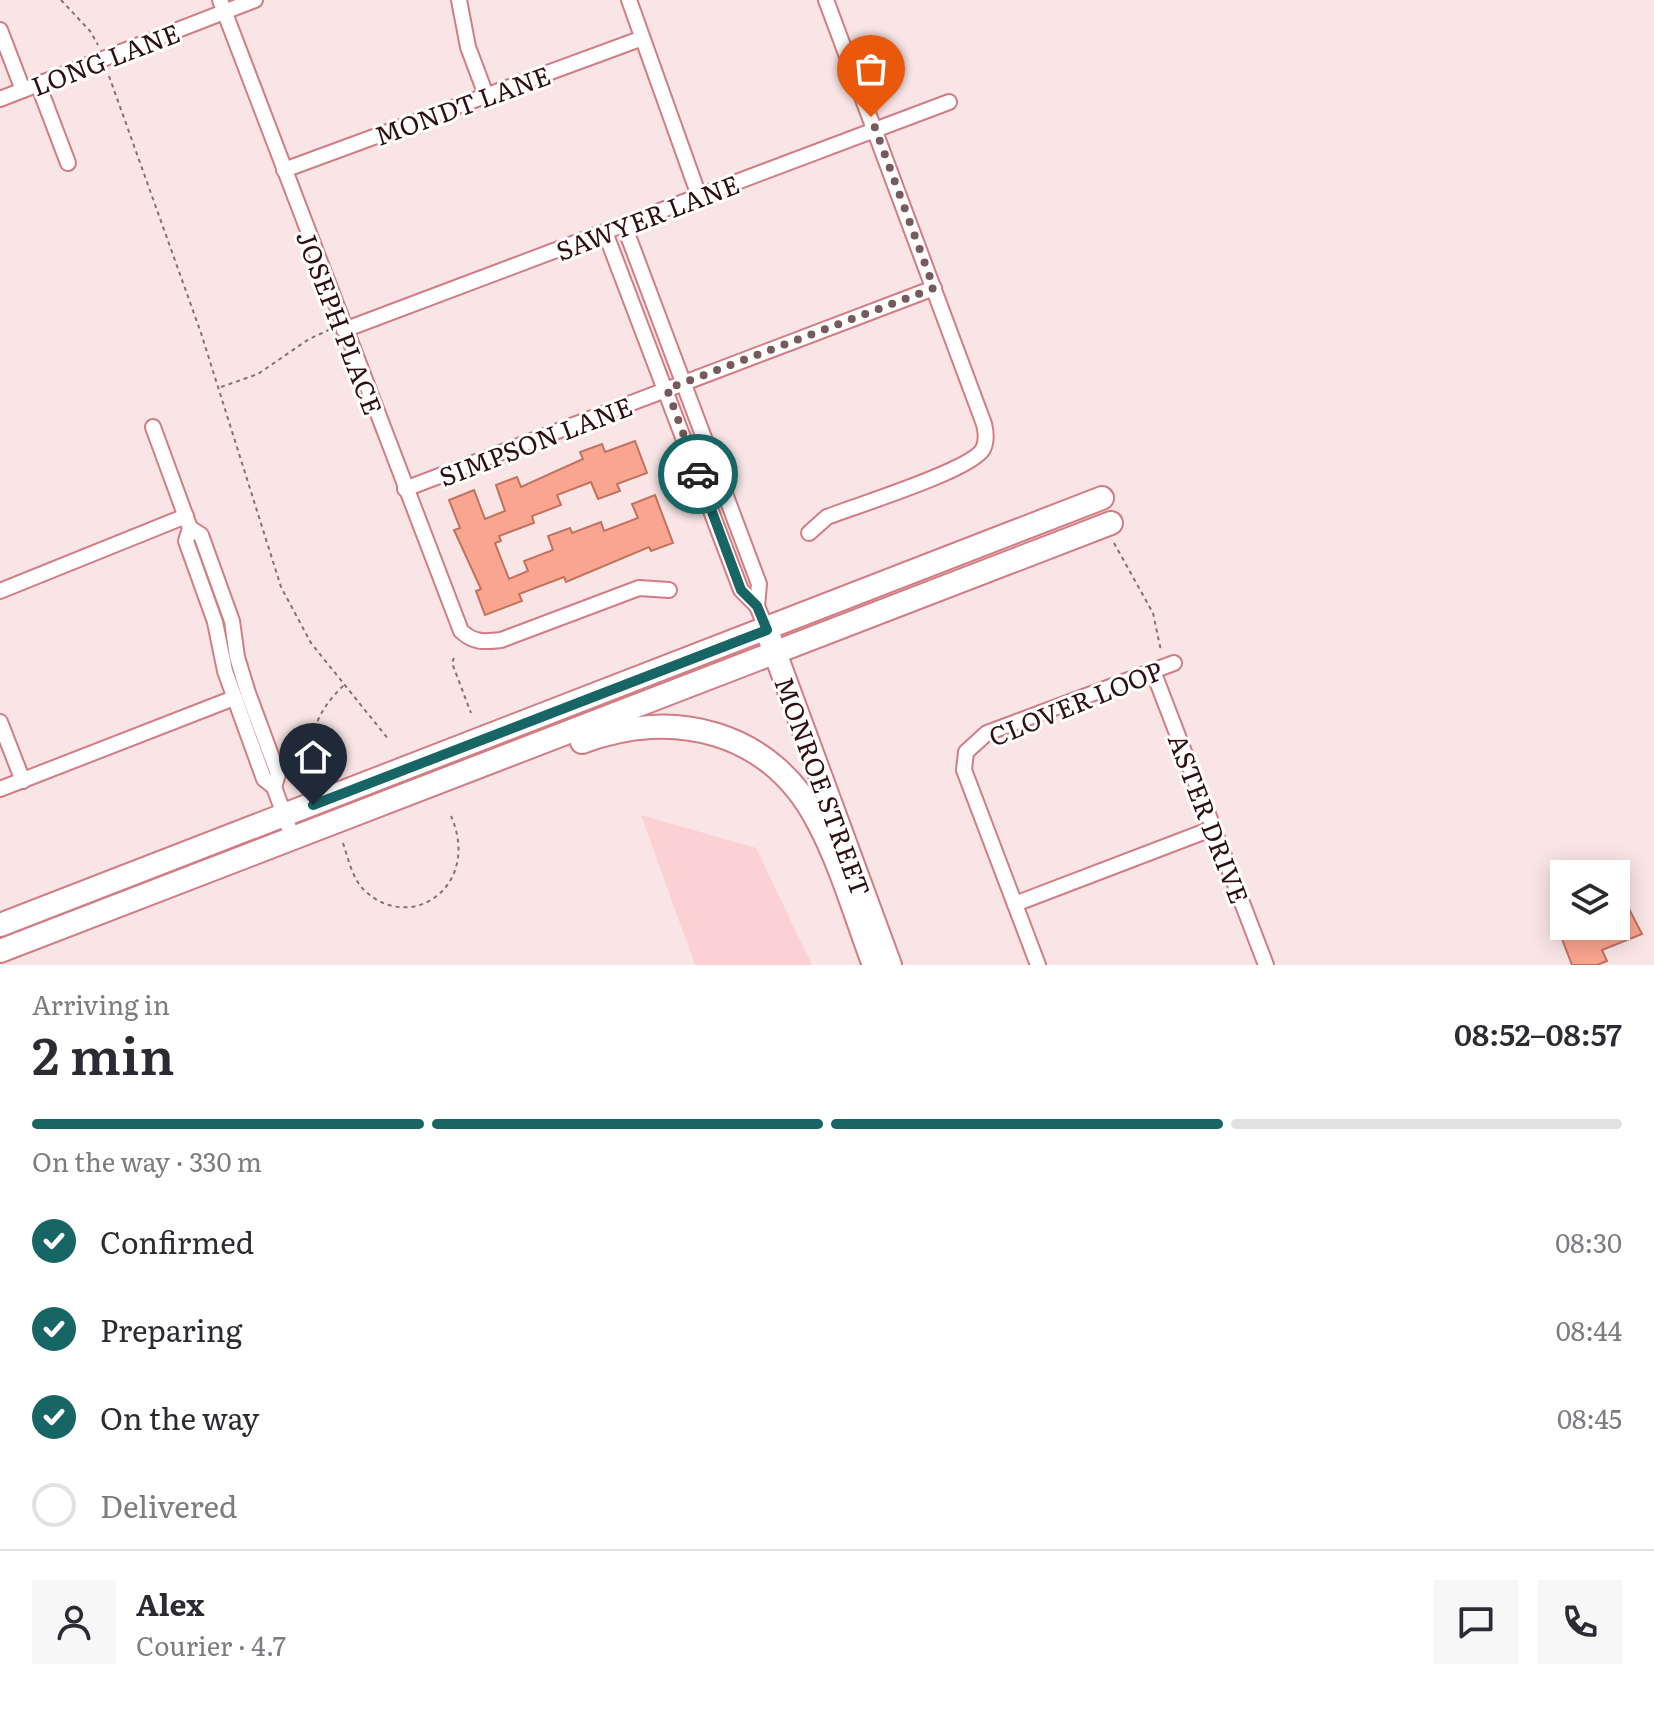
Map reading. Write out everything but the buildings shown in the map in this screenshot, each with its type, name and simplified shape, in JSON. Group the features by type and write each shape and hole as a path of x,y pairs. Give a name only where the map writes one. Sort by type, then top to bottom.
{"main road":[{"path":"0,951 316,830 770,641 1102,498"},
{"path":"0,925 285,816 770,641 1112,532"},
{"name":"MONROE STREET","path":"770,641 890,965"},
{"path":"316,830 423,803 607,733 639,725 673,725 708,731 736,741 759,755 799,792 818,821 874,965"}],"street":[{"name":"LONG LANE","path":"0,99 223,6 255,0"},
{"path":"459,0 468,47 486,95"},
{"path":"629,0 640,39 699,196"},
{"path":"809,533 827,517 964,465 984,448 984,424 826,0"},
{"name":"JOSEPH PLACE","path":"223,6 284,170 338,330 405,489 454,620 470,639 501,640 639,588 669,590"},
{"path":"0,30 68,163"},
{"name":"MONDT LANE","path":"284,170 640,39"},
{"name":"SAWYER LANE","path":"338,330 949,102"},
{"name":"MONROE STREET","path":"624,225 759,584 757,606"},
{"name":"MONROE STREET","path":"605,232 741,590 757,606 770,641"},
{"name":"SIMPSON LANE","path":"405,489 934,288"},
{"path":"153,427 188,522 201,535 232,621 240,669 278,774 274,787"},
{"path":"0,591 188,522"},
{"path":"188,522 186,541 204,583 234,698 264,779 274,787 293,839"},
{"name":"CLOVER LOOP","path":"1038,965 964,770 966,752 987,733 1174,663"},
{"name":"ASTER DRIVE","path":"1153,671 1266,965"},
{"path":"0,789 234,698"},
{"path":"0,722 23,781"},
{"path":"1015,904 1214,828"}],"path":[{"path":"61,0 90,31 98,45"},
{"path":"109,76 219,388 281,587 311,643 389,740"},
{"path":"219,388 258,374 309,339 338,330"},
{"path":"1112,532 1153,613 1161,651"},
{"path":"454,658 452,663 471,713"},
{"path":"315,776 312,731 324,706 345,684"},
{"path":"343,843 352,871 364,890 386,903 402,907 418,904 441,892 457,872 461,845 451,816"}],"shaded area":[{"path":"641,815 756,848 812,965 695,965"}],"way so far":[{"path":"698,474 667,389 934,288 871,117"}],"route":[{"path":"313,805 767,630 757,606 741,590 698,474"}]}
